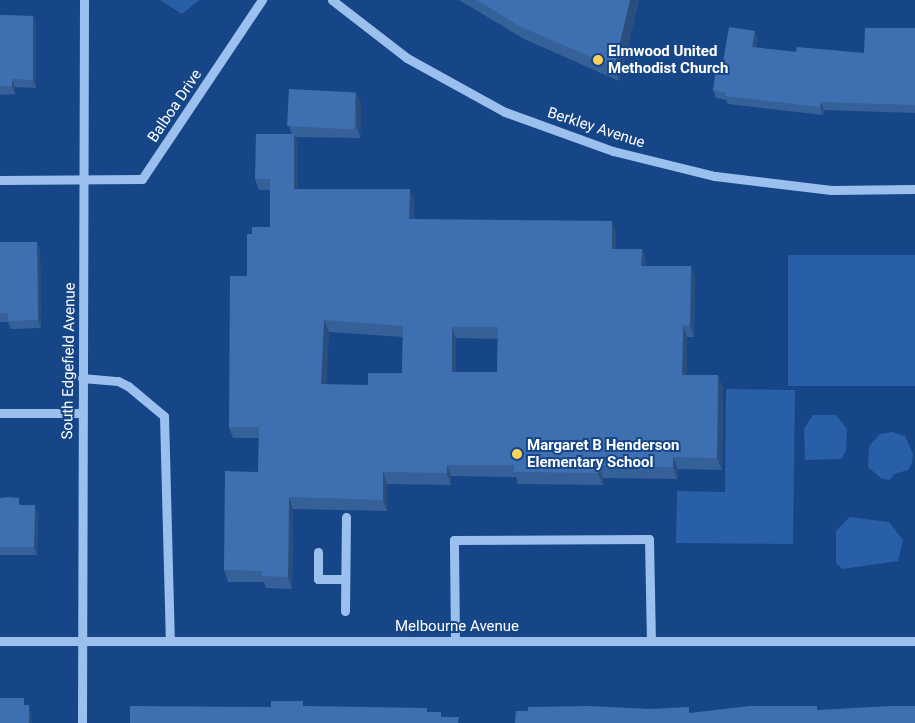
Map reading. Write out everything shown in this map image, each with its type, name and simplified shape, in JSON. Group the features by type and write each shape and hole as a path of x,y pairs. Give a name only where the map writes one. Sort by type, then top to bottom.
{"street":[{"name":"South Edgefield Avenue","path":"82,723 84,0"},
{"name":"Balboa Drive","path":"84,180 142,179 262,0"},
{"name":"Berkley Avenue","path":"332,0 407,58 497,107 613,151 715,176 831,190 915,189"},
{"path":"0,180 84,180"},
{"path":"82,378 118,381 128,386 164,416 170,641"},
{"path":"0,413 82,413"},
{"path":"345,611 346,518"},
{"path":"455,641 454,540 649,539 651,640"},
{"path":"318,552 318,579 345,579"},
{"name":"Melbourne Avenue","path":"0,641 915,640"}],"shaded area":[{"path":"160,0 199,0 182,14"},
{"path":"788,255 915,255 915,386 788,386"},
{"path":"726,389 795,390 793,544 676,543 677,491 725,492"},
{"path":"813,415 836,415 847,429 846,451 841,459 805,460 804,429"},
{"path":"892,432 905,436 913,454 912,463 908,470 894,474 890,480 882,479 868,467 869,446 880,434"},
{"path":"850,517 889,522 903,540 898,561 842,569 836,563 836,531"}],"building":[{"name":"Elmwood United Methodist Church","path":"477,0 630,0 614,67 519,26"},
{"path":"0,15 33,16 33,80 12,79 12,86 0,86"},
{"path":"729,27 755,31 752,47 796,52 797,47 864,53 865,28 915,28 915,105 821,102 820,107 725,96 725,92 713,90 716,67 722,68"},
{"path":"289,89 356,93 354,129 287,126"},
{"path":"256,134 294,134 294,189 410,189 409,219 612,221 612,249 642,249 641,266 691,266 690,326 683,325 682,375 718,375 717,458 673,457 673,467 598,466 598,473 514,472 514,465 447,465 447,473 383,472 383,500 289,497 288,577 262,576 262,571 224,570 225,471 258,472 259,427 229,427 230,276 247,276 247,234 252,234 252,227 270,227 270,179 255,179","holes":["324,320 403,326 402,373 368,373 368,385 321,384","452,327 498,327 497,372 452,372"]},
{"path":"0,242 37,242 38,320 8,321 8,313 0,313"},
{"path":"0,498 19,498 19,505 35,505 34,547 0,547"},
{"path":"0,698 24,698 24,705 29,705 29,723 0,723"},
{"path":"271,701 303,701 303,706 427,708 427,712 441,712 441,717 459,717 458,723 130,723 130,706 271,707"},
{"path":"590,706 650,709 689,707 689,713 750,706 817,706 817,710 915,706 915,723 515,723 516,711 528,711 528,707"}],"place":[{"name":"Elmwood United Methodist Church","path":"598,60"},
{"name":"Margaret B Henderson Elementary School","path":"517,454"}]}
